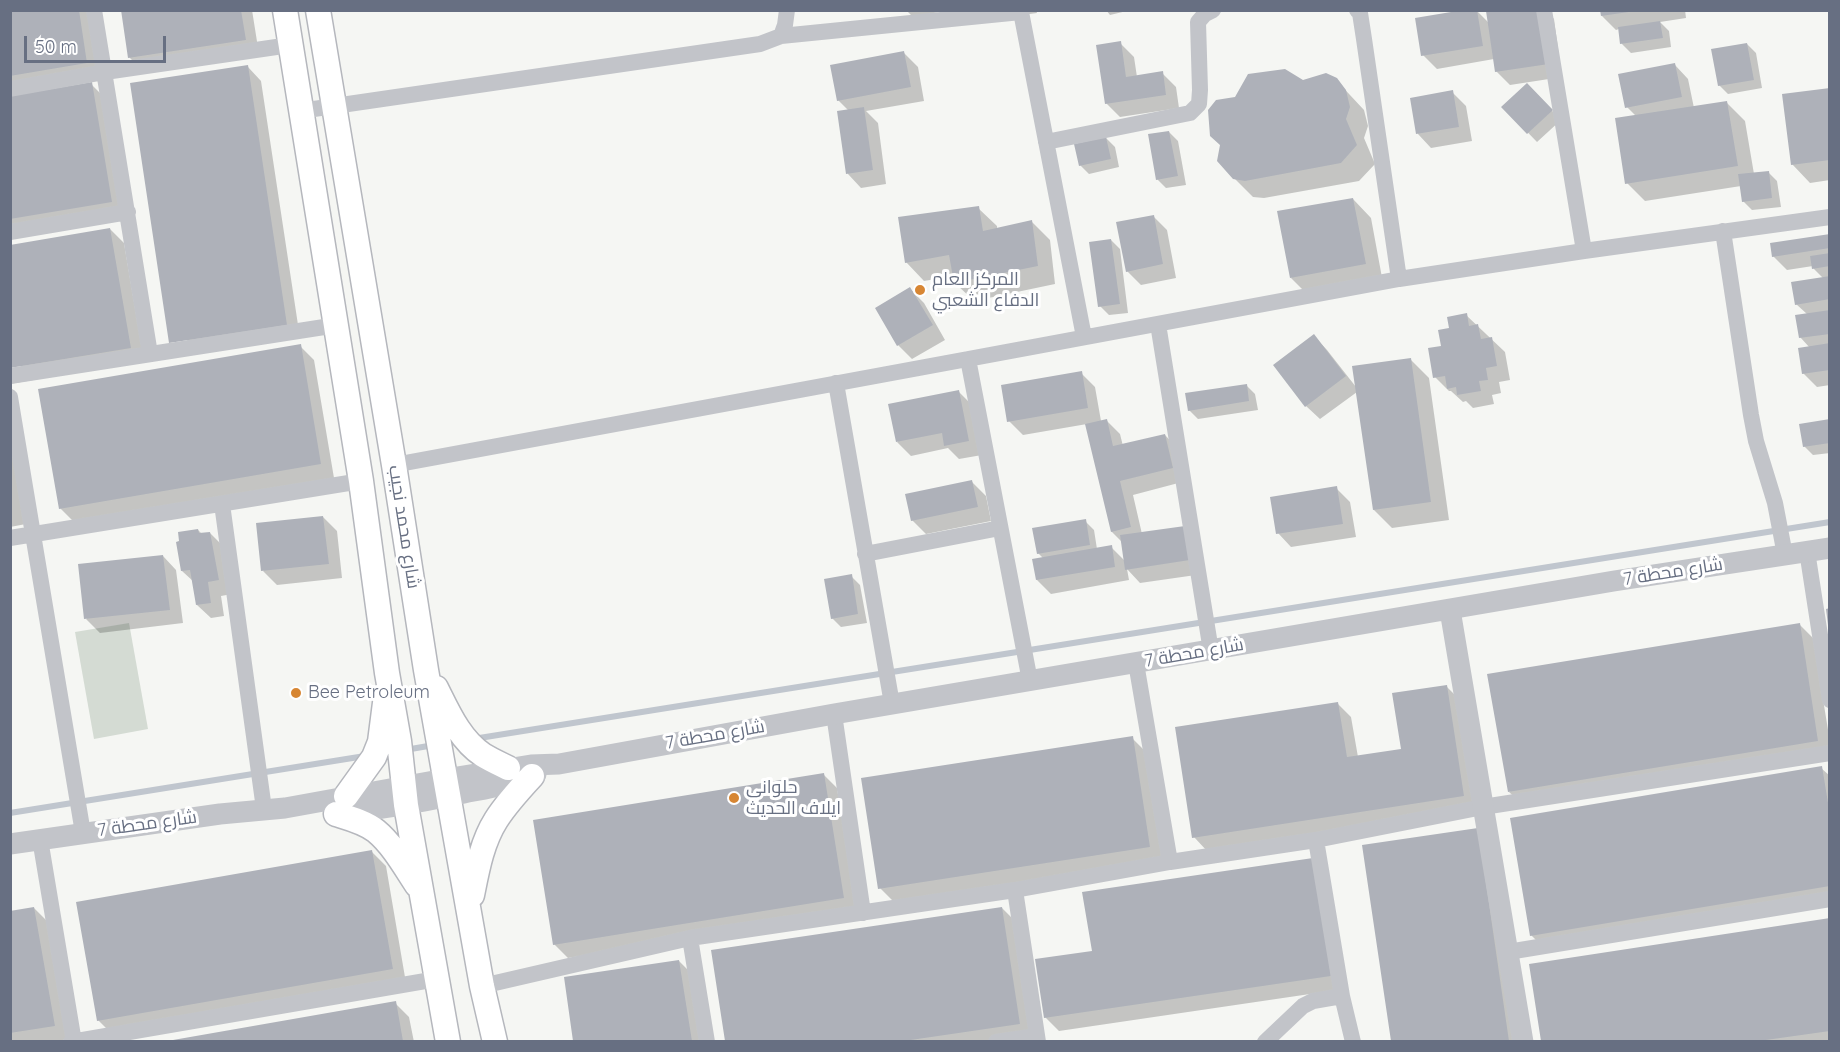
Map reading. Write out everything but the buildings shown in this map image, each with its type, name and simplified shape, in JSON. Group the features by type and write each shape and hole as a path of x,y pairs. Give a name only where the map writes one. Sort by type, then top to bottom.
{"main road":[{"name":"شارع محمد نجيب","path":"285,10 361,481 387,673 399,741 404,796 448,1041"},
{"name":"شارع محمد نجيب","path":"318,10 426,670 482,986 495,1041"},
{"path":"426,670 456,726 465,738 482,755 508,768"},
{"path":"387,673 380,742 374,758 341,805 376,830 389,844 423,893"},
{"path":"470,913 477,866 490,832 507,804 532,776"}],"street":[{"path":"94,10 150,354"},
{"path":"781,36 787,10"},
{"path":"1046,142 1190,113 1198,104 1200,90 1198,22 1205,14 1214,10"},
{"path":"1357,10 1360,13 1399,279"},
{"path":"1544,10 1584,251"},
{"path":"300,111 760,44 781,36 1022,11 1084,337"},
{"path":"10,89 105,72 290,45"},
{"path":"10,232 128,212"},
{"path":"394,465 1399,279 1830,217"},
{"path":"1723,231 1751,415 1756,441 1775,503 1785,555"},
{"path":"1158,324 1211,651"},
{"path":"10,376 337,325"},
{"path":"968,359 1030,681"},
{"path":"836,383 892,704"},
{"path":"10,397 83,833"},
{"path":"10,538 361,481"},
{"path":"222,504 274,808"},
{"path":"865,554 1000,528"},
{"name":"شارع محطة 7","path":"447,788 508,768 559,764 834,714 1614,581 1830,548"},
{"path":"1807,551 1830,700"},
{"path":"1450,610 1523,1041"},
{"path":"1136,663 1170,862"},
{"path":"834,714 863,913"},
{"path":"482,986 690,938 1015,890 1170,862 1316,840 1483,807 1830,753"},
{"name":"شارع محطة 7","path":"10,844 274,808 306,812 447,788 502,785 532,776 559,764"},
{"path":"40,839 73,1041 437,979"},
{"path":"1316,840 1342,996 1353,1041"},
{"path":"996,1041 1037,1039 1015,890"},
{"path":"1508,952 1830,898"},
{"path":"690,938 707,1041"},
{"path":"1265,1041 1303,1006 1313,1001 1342,996"}],"shaded area":[{"path":"129,623 148,729 94,739 75,632"}],"waterway":[{"path":"473,739 1830,522"},
{"path":"405,750 434,745"},
{"path":"10,813 365,756"}],"place":[{"name":"المركز العام الدفاع الشعبي","path":"920,290"},
{"name":"Bee Petroleum","path":"296,693"},
{"name":"حلواني ايلاف الحديث","path":"734,798"}]}
